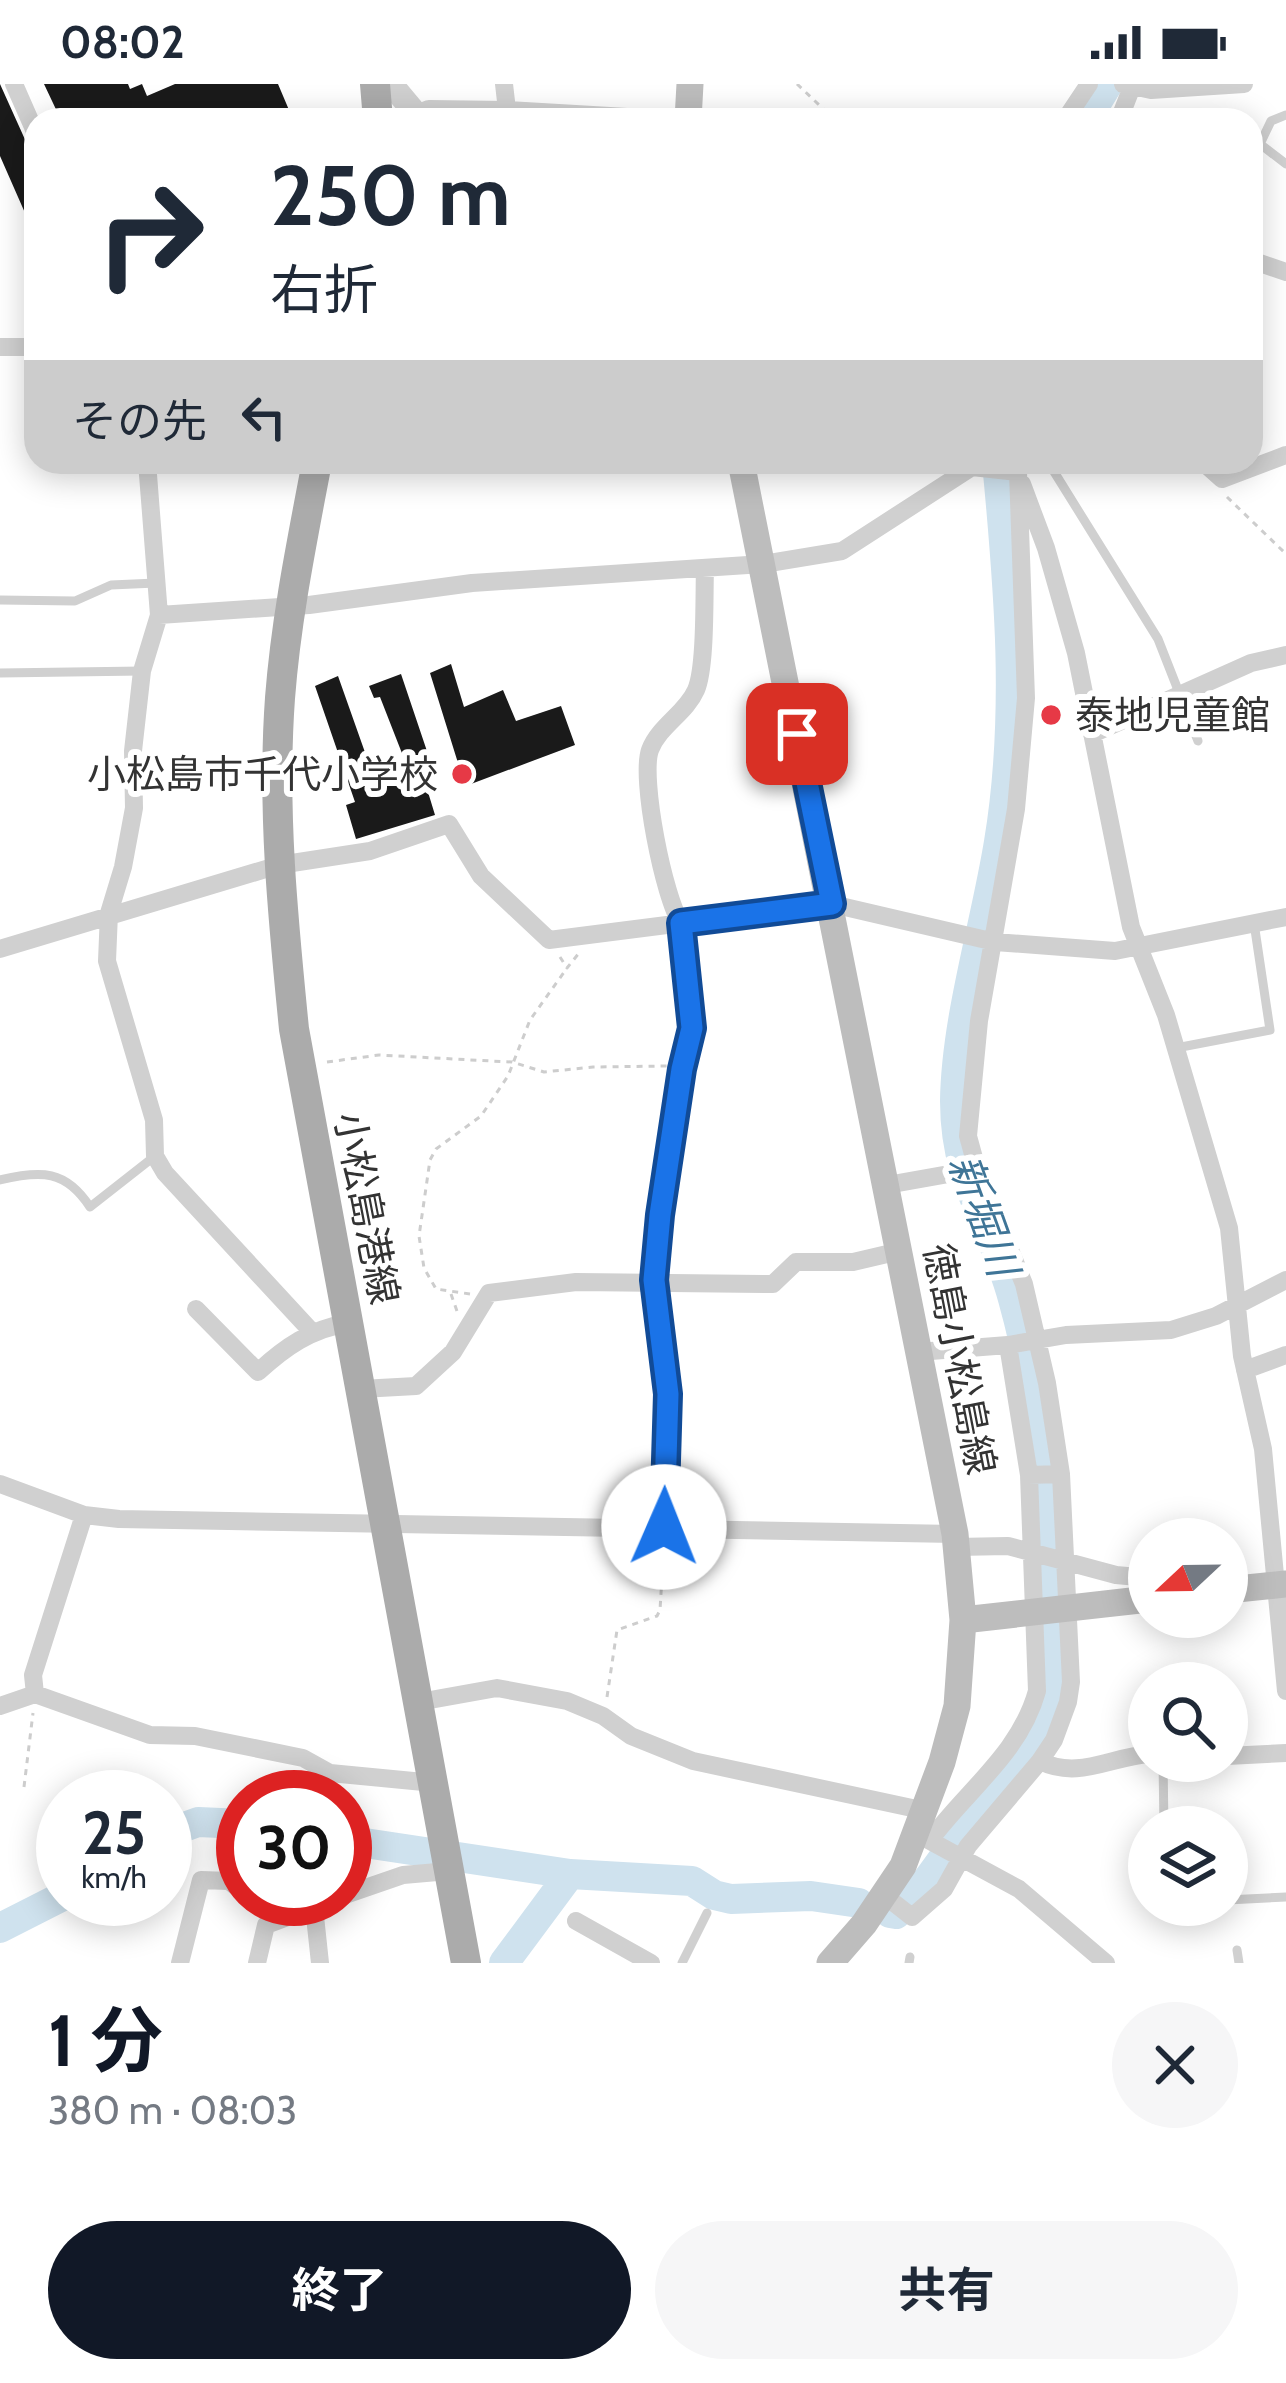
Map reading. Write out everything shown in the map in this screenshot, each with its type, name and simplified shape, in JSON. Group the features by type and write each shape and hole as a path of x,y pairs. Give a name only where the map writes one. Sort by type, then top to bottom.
{"main road":[{"name":"小松島港線","path":"315,474 290,604 280,700 279,865 301,1066 466,1963"},
{"name":"徳島小松島線","path":"742,474 956,1540 963,1620 957,1706 928,1832 896,1904 830,1963"},
{"path":"1248,1588 1280,1584"},
{"path":"963,1620 1128,1601"}],"street":[{"path":"391,84 411,108"},
{"path":"1129,85 1244,84"},
{"path":"149,474 159,615 142,671 133,751 134,808 109,914 106,961 154,1120 155,1156 165,1173 313,1333"},
{"path":"159,615 472,583 763,564 842,551 962,474"},
{"path":"896,1904 911,1917 933,1902 959,1855 1040,1761 1054,1740 1068,1702 1052,1609 1045,1474 1023,1342 1024,1284 974,1170 968,1136 992,940 1016,809 1026,698 1016,474"},
{"path":"1018,474 1060,594 1127,908 1176,1048 1229,1228 1245,1370 1263,1449 1280,1584 1286,1691"},
{"path":"664,1527 668,1394 654,1280 682,1069 692,1028 681,923 671,909 663,879 647,769 654,742 697,689 705,568"},
{"path":"1093,734 1251,663 1286,655"},
{"path":"0,949 279,865 370,851 449,824 481,876 549,940 832,904 992,940 1115,951 1286,917"},
{"path":"887,1185 974,1170"},
{"path":"361,1389 416,1386 454,1352 490,1292 575,1282 773,1284 796,1262 853,1262 900,1251"},
{"path":"918,1352 1171,1330 1238,1305 1286,1280"},
{"path":"196,1309 258,1372 284,1348 348,1323"},
{"path":"928,1832 1014,1742 1029,1719 1052,1609 1045,1474 1023,1342"},
{"path":"1245,1370 1286,1355"},
{"path":"0,1484 84,1515 384,1525 664,1527 956,1540 1008,1546 1128,1575"},
{"path":"35,1694 32,1675 84,1515"},
{"path":"419,1702 497,1688 567,1701 603,1716 631,1736 693,1761 928,1832 1019,1889 1106,1963"},
{"path":"0,1706 35,1694 151,1735 195,1736 303,1758 330,1773 434,1783"},
{"path":"1248,1755 1286,1753"},
{"path":"1040,1761 1058,1768 1098,1769 1128,1755"},
{"path":"372,1886 447,1861"},
{"path":"180,1963 201,1880 216,1881"},
{"path":"576,1921 651,1963"},
{"path":"256,1963 266,1926"},
{"path":"316,1926 320,1963"}],"lane":[{"path":"1263,138 1271,121 1286,115"},
{"path":"1055,474 1158,639 1198,741"},
{"path":"0,600 75,601 111,585 155,584"},
{"path":"0,673 142,671"},
{"path":"1254,923 1270,1030"},
{"path":"1176,1048 1286,1027"},
{"path":"0,1180 44,1173 75,1185 90,1207 155,1156"},
{"path":"1248,1899 1286,1897"},
{"path":"682,1963 707,1913"}],"path":[{"path":"797,84 822,108"},
{"path":"1218,488 1286,554"},
{"path":"490,1292 436,1289 424,1268 419,1236 430,1160 436,1149 482,1116 508,1076 530,1020 567,968"},
{"path":"301,1066 379,1055 512,1062 544,1072 593,1067 682,1069"},
{"path":"603,1716 617,1630 657,1616 660,1610 664,1527"},
{"path":"23,1787 35,1694"}],"building":[{"path":"0,84 24,137 24,211 0,156"},
{"path":"44,84 128,84 130,89 142,84 147,96 175,84 278,84 288,108 55,108"},
{"path":"451,664 464,707 503,690 516,721 561,706 575,745 471,784 462,762 458,763 430,673"},
{"path":"401,674 433,769 433,776 424,779 435,815 356,839 346,805 355,802 315,686 338,676 373,775 405,761 380,697 374,698 369,686"}],"waterway":[{"name":"新堀川","path":"1093,108 1108,84"},
{"name":"新堀川","path":"890,1913 896,1914 915,1895 1033,1744 1048,1712 1055,1669 1046,1483 1030,1372 1005,1272 961,1157 955,1101 966,1004 999,842 1009,747 1008,604 998,474"},
{"path":"192,1824 216,1823"},
{"name":"新堀川","path":"372,1844 570,1874 692,1881 731,1899 811,1896 859,1903"},
{"name":"新堀川","path":"504,1963 570,1874"},
{"path":"0,1928 36,1910"}],"place":[{"name":"泰地児童館","path":"1051,715"},
{"name":"小松島市千代小学校","path":"462,774"}],"route":[{"path":"664,1527 668,1394 654,1280 682,1069 692,1028 681,923 832,904 797,734"}]}
